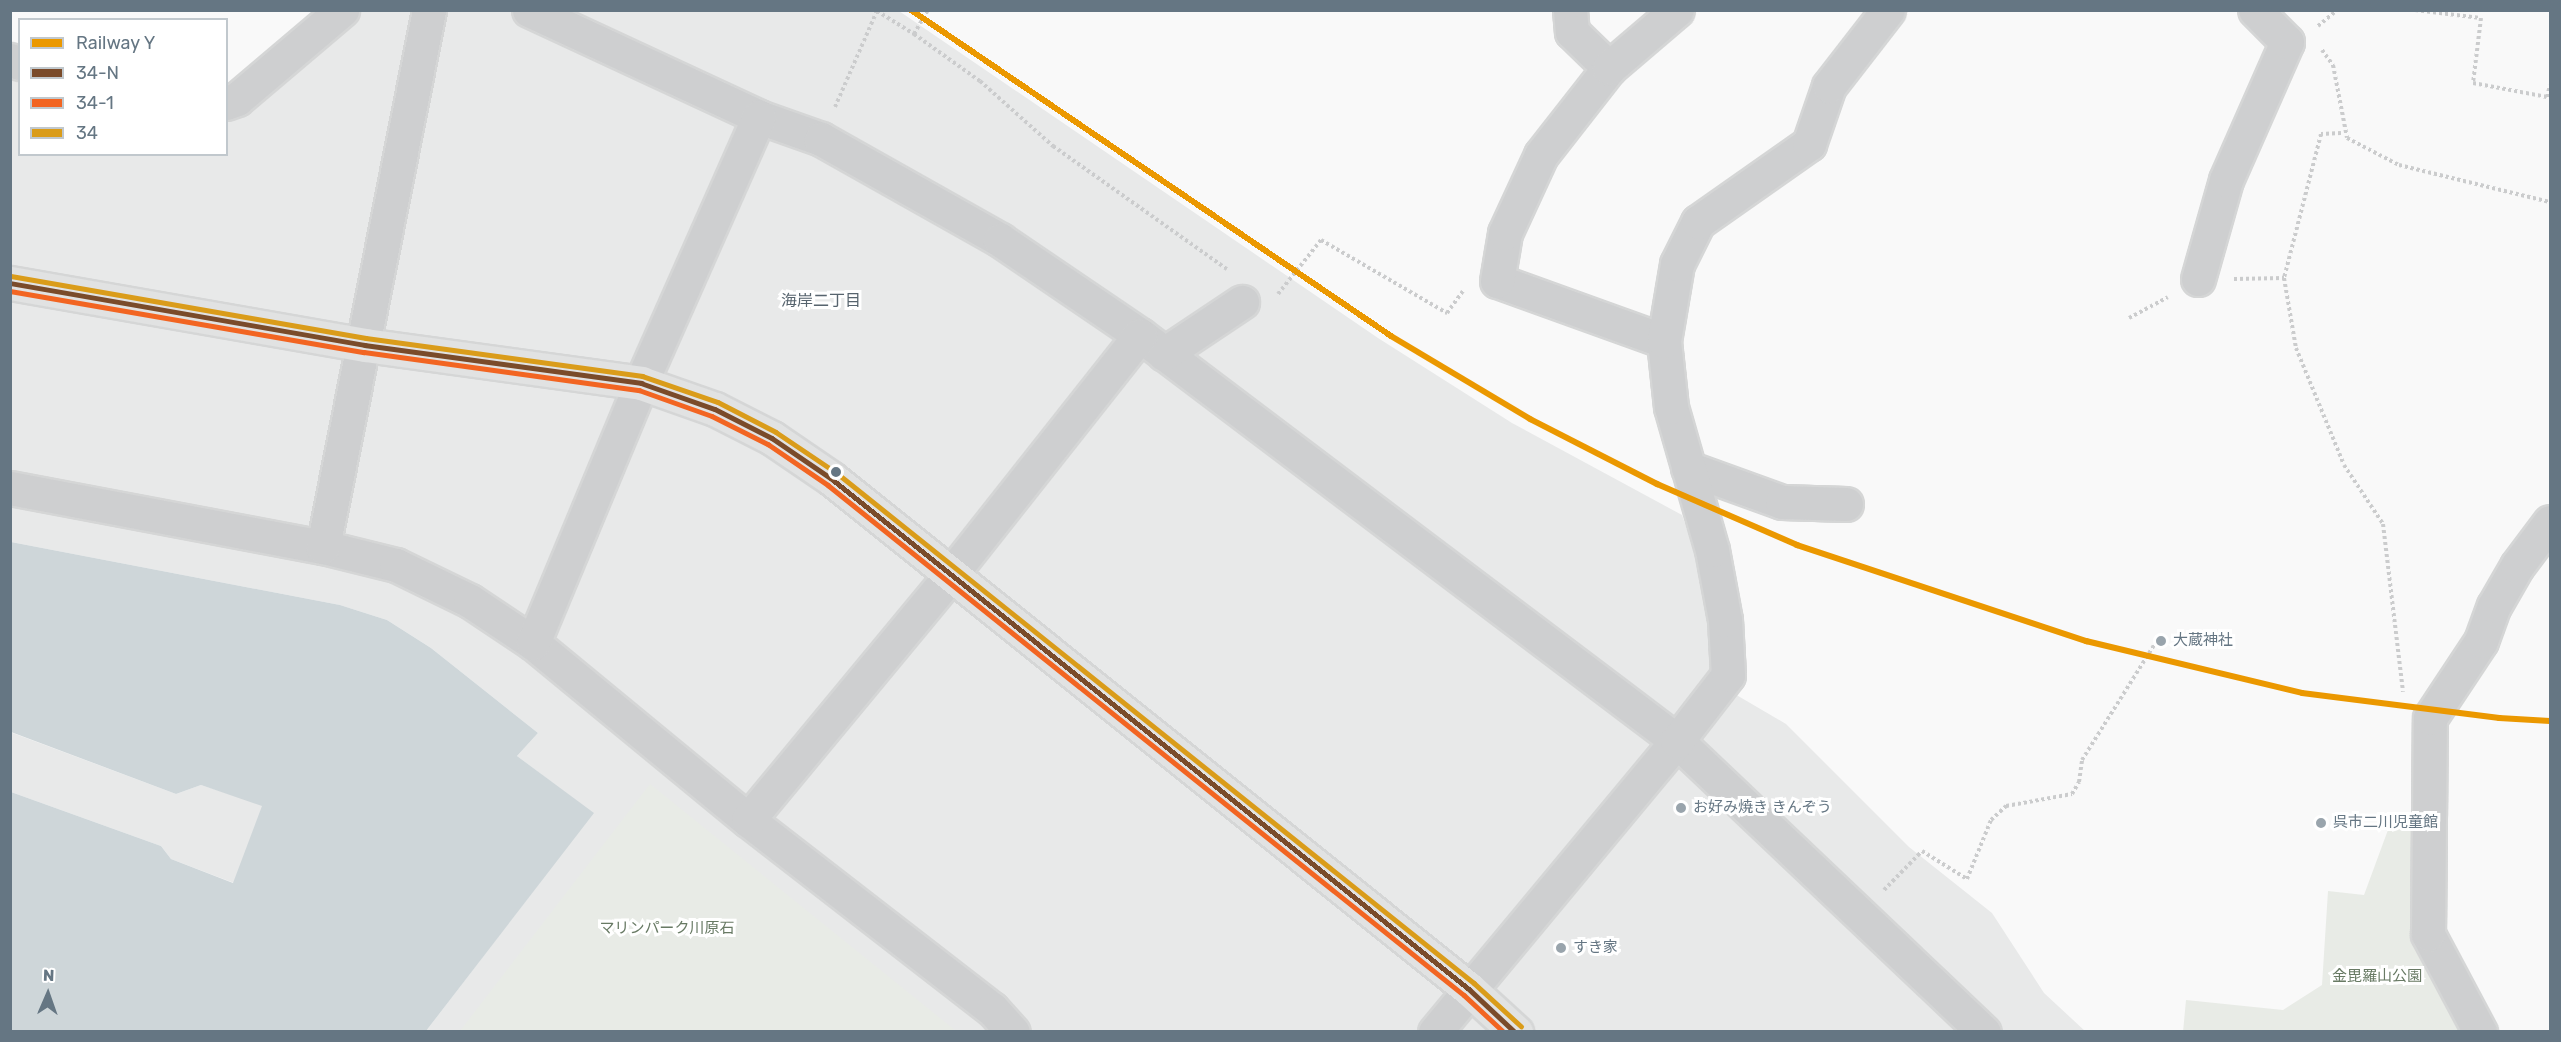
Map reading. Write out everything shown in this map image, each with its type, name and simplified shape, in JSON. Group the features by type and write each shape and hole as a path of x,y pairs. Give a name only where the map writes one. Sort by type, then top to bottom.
{"highway":[{"path":"10,283 364,345 641,383 715,408 772,438 832,479 1469,989 1516,1032"}],"street":[{"path":"228,102 237,99 342,10"},
{"path":"323,547 429,10"},
{"path":"529,10 759,117 821,139 1000,240 1152,344 1677,741 1984,1032"},
{"path":"1570,10 1572,32 1609,68"},
{"path":"1664,341 1497,281 1505,232 1541,155 1609,68 1677,10"},
{"path":"1435,1032 1677,741 1728,675 1725,620 1712,550 1671,407 1664,341 1677,264 1698,222 1809,144 1829,86 1888,10"},
{"path":"2199,279 2226,180 2299,37 2255,10"},
{"path":"533,643 641,383 759,117"},
{"path":"748,820 952,573 1152,344 1249,292"},
{"path":"1688,468 1782,502 1846,504"},
{"path":"10,488 323,547 396,565 470,601 533,643 748,820 992,1009 1013,1032"},
{"path":"2480,1032 2428,934 2430,718 2481,641 2494,606 2517,566 2550,522"}],"path":[{"path":"914,34 928,10"},
{"path":"2337,10 2299,37 2333,65 2347,138 2399,165 2550,202"},
{"path":"2415,10 2481,18 2473,83 2547,97 2550,85"},
{"path":"821,139 876,11 914,34 980,81 1053,146 1249,292 1280,291 1321,240 1447,313 1466,286"},
{"path":"2341,133 2321,134 2284,278 2296,348 2344,465 2383,524 2409,723 2431,734"},
{"path":"1860,914 1922,851 1967,879 1991,820 2006,806 2072,794 2079,782 2082,760 2154,645"}],"shaded area":[{"path":"341,11 899,11 1378,338 1512,423 1682,515 1706,583 1716,683 1786,724 1909,847 1992,913 2044,993 2085,1031 426,1031 593,813 517,756 538,733 431,648 387,620 340,605 11,542 10,57 18,59 18,156 228,156 228,99"},
{"path":"11,542 340,605 387,620 431,648 538,733 517,756 594,813 426,1031 11,1031 11,792 161,846 171,859 233,883 262,806 201,785 176,794 11,732"},
{"path":"10,732 176,794 201,785 263,805 234,883 171,859 161,846 11,792"}],"green space":[{"name":"マリンパーク川原石","path":"650,784 956,1031 460,1031"},
{"name":"金毘羅山公園","path":"2392,819 2422,820 2420,937 2469,1031 2183,1032 2186,1000 2283,1010 2322,985 2328,891 2364,895"}],"rail line":[{"name":"Y","path":"911,10 1391,336 1530,419 1657,484 1797,545 2086,641 2302,693 2499,718 2550,721"}],"transit line":[{"name":"34","path":"11,276 366,338 642,376 718,402 776,432 837,473 1474,983 1521,1026"},
{"name":"34-N","path":"10,283 365,345 641,383 715,409 772,438 832,479 1469,989 1515,1032"},
{"name":"34-1","path":"10,291 364,352 639,390 712,416 768,444 828,485 1464,995 1504,1032"}],"place":[{"name":"大蔵神社","path":"2161,641"},
{"name":"お好み焼き きんぞう","path":"1681,808"},
{"name":"呉市二川児童館","path":"2321,823"},
{"name":"すき家","path":"1561,948"}],"district":[{"name":"海岸二丁目","path":"821,301"}]}
